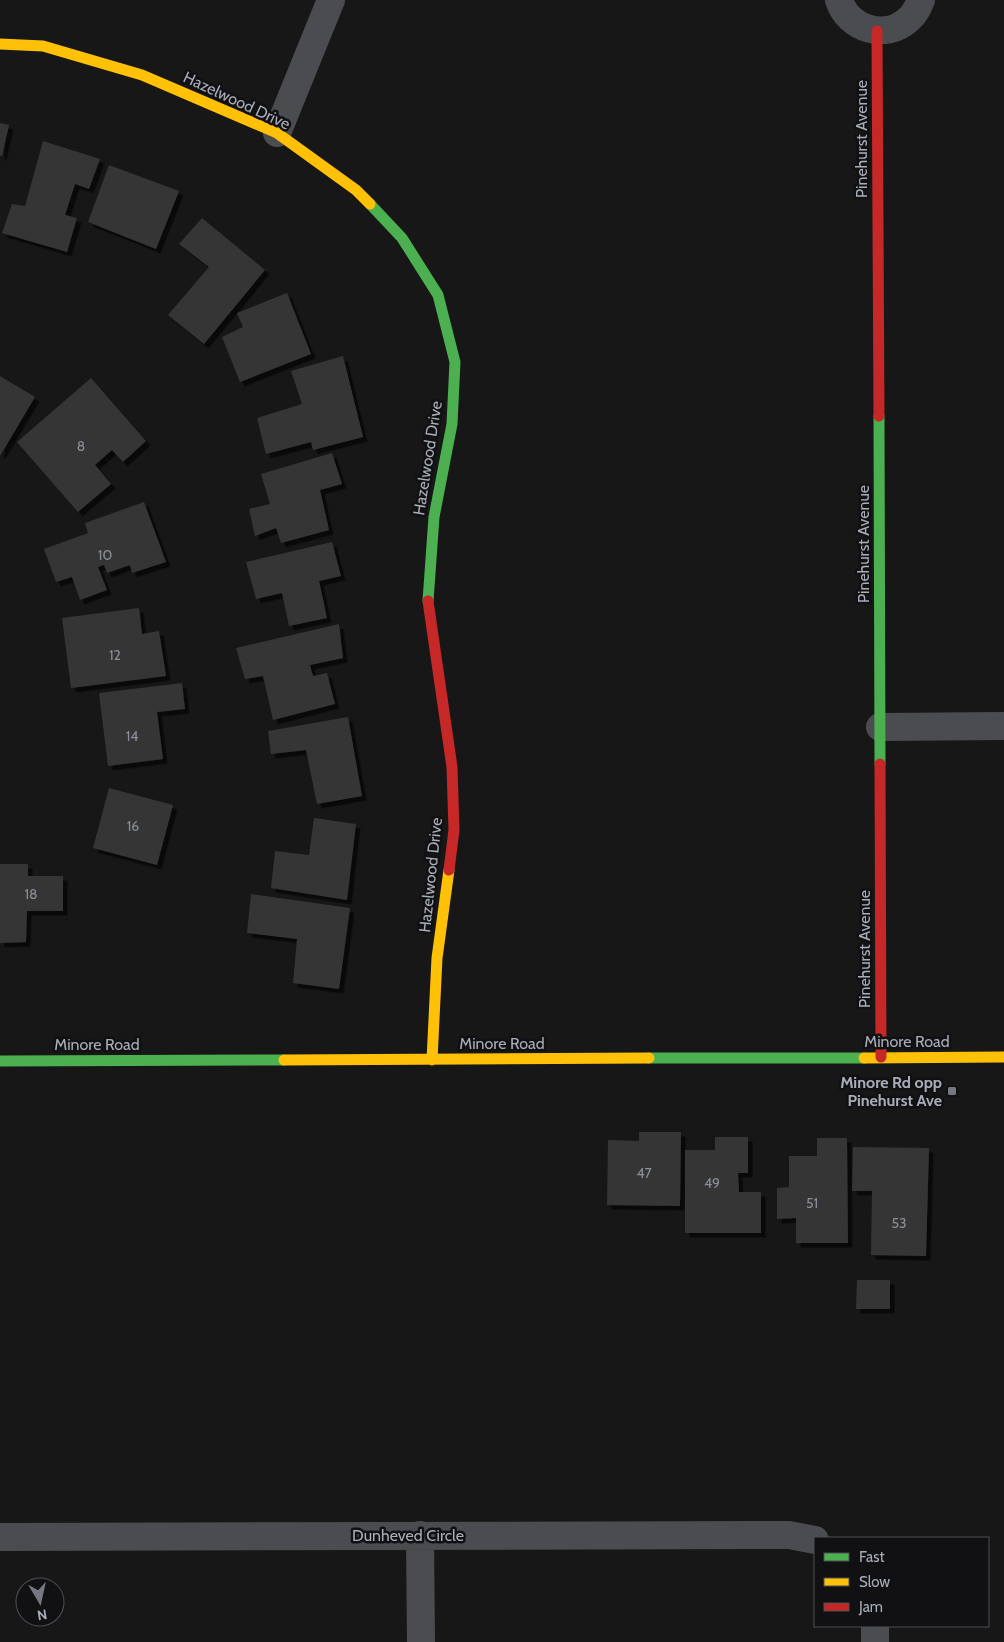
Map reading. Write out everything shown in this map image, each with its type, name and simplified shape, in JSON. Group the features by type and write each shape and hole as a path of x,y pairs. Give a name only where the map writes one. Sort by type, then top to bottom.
{"street":[{"path":"277,133 331,0"},
{"path":"839,0 847,15 857,24 877,31 885,31 908,21 916,11 921,0"},
{"name":"Pinehurst Avenue","path":"877,31 881,1058"},
{"name":"Hazelwood Drive","path":"0,44 43,46 142,75 277,133 356,190 402,238 438,295 456,362 452,424 434,517 428,597 452,767 454,830 438,958 432,1060"},
{"path":"880,727 1004,726"},
{"name":"Minore Road","path":"0,1061 1004,1057"},
{"path":"420,1535 421,1642"},
{"name":"Dunheved Circle","path":"0,1537 789,1535 814,1540"},
{"path":"875,1627 875,1642"}],"building":[{"path":"0,123 9,125 2,156 0,156"},
{"path":"43,141 100,159 89,189 75,184 65,215 77,218 67,252 2,233 12,204 25,206"},
{"path":"109,165 179,191 156,249 88,222"},
{"path":"202,218 265,270 204,344 168,315 209,267 179,244"},
{"path":"287,293 311,354 240,382 222,337 243,327 237,313"},
{"path":"343,356 363,437 313,450 311,442 266,454 257,418 302,404 291,371"},
{"path":"0,376 35,397 0,456"},
{"path":"91,378 146,441 123,462 112,450 95,465 111,484 78,512 17,442"},
{"path":"332,453 342,484 320,490 329,530 281,543 276,528 255,536 249,509 270,504 261,474"},
{"path":"144,502 166,562 132,573 130,565 107,573 104,565 98,567 107,590 80,600 72,577 56,582 44,549 88,533 85,523"},
{"path":"332,542 341,576 319,581 327,618 289,626 282,593 256,599 246,562"},
{"path":"139,608 142,634 159,631 166,676 71,688 62,618"},
{"path":"339,624 343,658 310,665 313,676 327,673 335,704 273,720 263,676 245,679 236,648"},
{"path":"182,683 185,709 157,712 163,759 108,766 99,693"},
{"path":"348,717 362,796 317,804 306,750 271,754 268,731"},
{"path":"109,788 173,805 157,865 93,848"},
{"path":"314,818 356,824 347,900 271,888 275,851 309,855"},
{"path":"0,864 28,864 28,876 63,876 63,911 27,911 26,942 0,943"},
{"path":"251,894 350,908 339,989 293,983 297,939 247,933"},
{"path":"639,1132 681,1132 680,1206 607,1205 608,1140 639,1141"},
{"path":"715,1137 748,1137 748,1173 738,1173 739,1192 761,1192 761,1233 685,1233 685,1150 715,1150"},
{"path":"817,1138 847,1138 848,1243 796,1243 796,1218 777,1219 777,1188 789,1187 789,1156 817,1156"},
{"path":"853,1147 929,1148 926,1256 871,1255 872,1191 852,1191"},
{"path":"857,1280 890,1280 890,1309 856,1309"}],"traffic: fast":[{"path":"370,204 402,238 438,295 455,362 452,424 434,517 428,601"},
{"path":"879,416 880,764"},
{"path":"649,1058 864,1058"},
{"path":"0,1061 284,1060"}],"traffic: slow":[{"path":"0,44 43,46 142,75 277,133 356,190 370,204"},
{"path":"432,1060 437,958 449,870"},
{"path":"864,1058 1004,1057"},
{"path":"284,1060 649,1058"}],"traffic: jam":[{"path":"877,31 879,416"},
{"path":"428,601 452,767 454,830 449,870"},
{"path":"880,764 881,1057"}],"place":[{"name":"Minore Rd opp Pinehurst Ave","path":"952,1091"}]}
